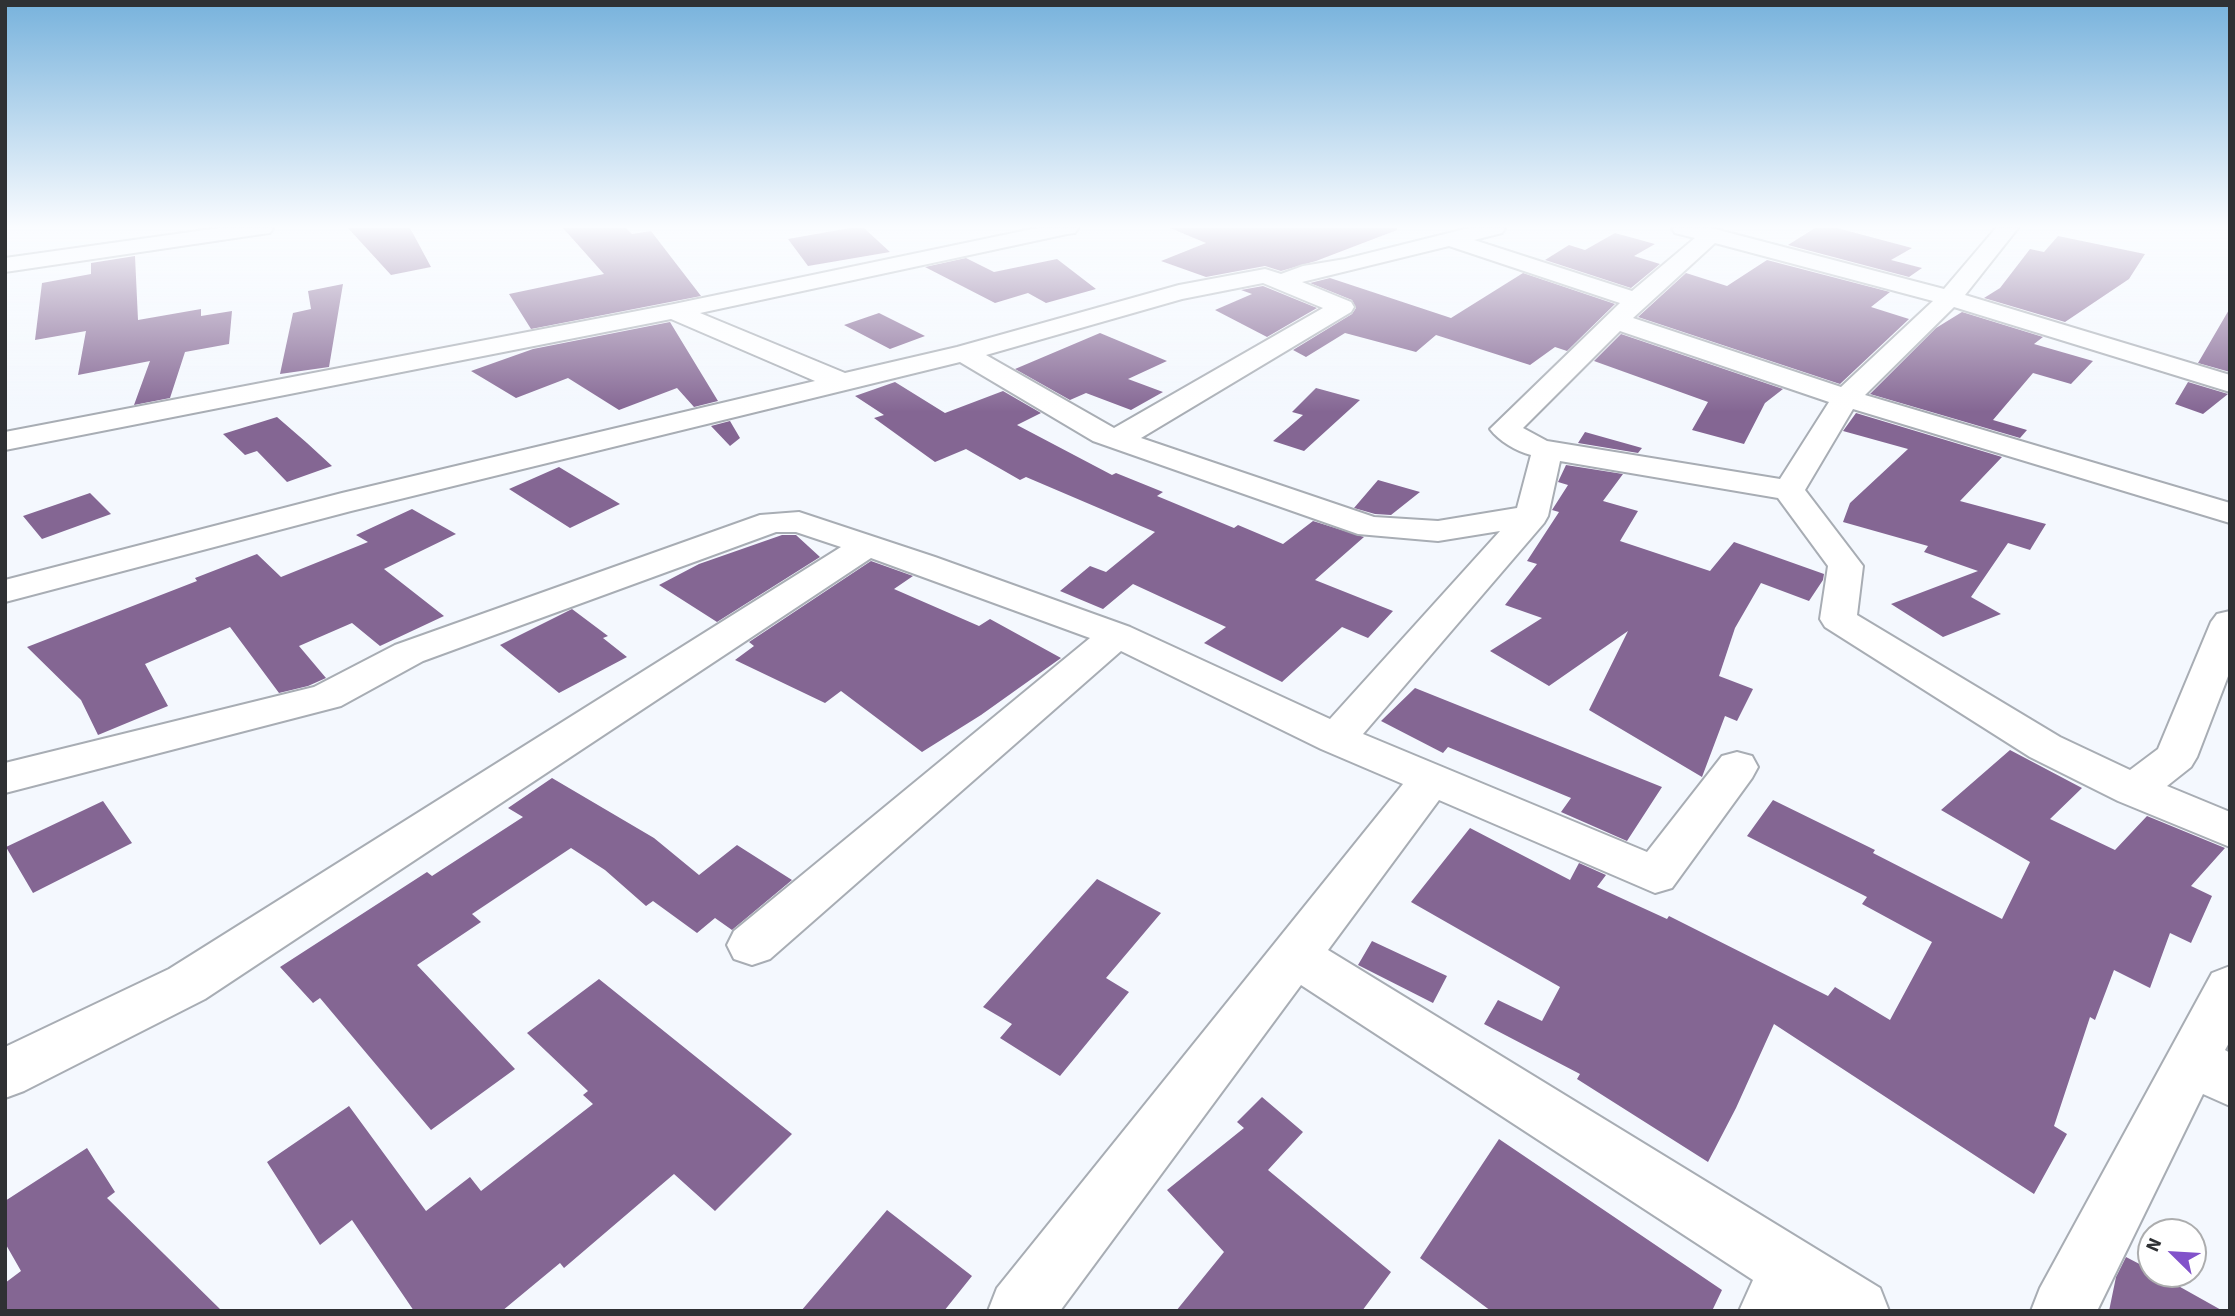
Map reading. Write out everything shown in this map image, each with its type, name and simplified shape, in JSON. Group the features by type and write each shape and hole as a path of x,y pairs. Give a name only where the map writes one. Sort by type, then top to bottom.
{"street":[{"path":"5,441 776,289"},
{"path":"5,591 342,503 964,353 1193,289"},
{"path":"1117,439 1342,307 1299,289"},
{"path":"1575,289 1846,398 2230,513"},
{"path":"1649,289 1505,429 1531,446 1547,450 1789,491 1846,566 1838,619 2045,747 2133,790 2230,830"},
{"path":"1917,289 2230,384"},
{"path":"1789,491 1846,398 1957,289"},
{"path":"674,311 842,382"},
{"path":"964,353 1104,435 1370,527 1438,531 1532,516"},
{"path":"1336,739 1532,516 1547,450"},
{"path":"5,778 327,697 409,653 772,522 799,522 1117,635 1336,739 1655,875 1737,767"},
{"path":"5,1074 187,984 868,545"},
{"path":"2133,790 2176,757 2230,622"},
{"path":"752,945 1117,635"},
{"path":"1020,1311 1431,779"},
{"path":"1295,955 1782,1290 1857,1311"},
{"path":"2063,1311 2211,1071 2230,988"}],"building":[{"path":"41,289 137,289 138,320 201,309 201,316 232,311 229,344 185,352 170,398 134,405 150,361 78,375 86,331 35,340"},
{"path":"342,289 329,367 280,374 293,313 311,309 308,291"},
{"path":"531,289 696,289 701,296 531,329 509,294"},
{"path":"969,289 1095,289 1046,303 1028,293 995,303"},
{"path":"1271,289 1317,308 1267,337 1215,310 1252,294 1241,290"},
{"path":"1326,289 1365,289 1451,318 1497,289 1572,289 1615,304 1567,351 1555,347 1530,365 1436,335 1416,352 1345,333 1306,357 1293,350 1352,314 1356,308 1352,300"},
{"path":"1668,289 1880,289 1890,292 1871,307 1909,319 1840,384 1638,317"},
{"path":"1998,289 2114,289 2065,322 1984,298"},
{"path":"2230,308 2230,372 2198,363"},
{"path":"1962,312 2043,337 2034,344 2093,361 2071,384 2033,373 1993,420 2027,430 2020,438 1870,394 1936,328"},
{"path":"879,313 925,336 890,349 844,325"},
{"path":"670,322 718,401 694,407 677,388 619,410 568,378 516,398 471,371 533,349"},
{"path":"1100,333 1167,361 1128,379 1163,392 1131,410 1086,393 1070,400 1015,369"},
{"path":"1621,334 1783,389 1765,403 1744,444 1692,430 1708,402 1594,361"},
{"path":"895,382 945,413 1003,391 1041,413 1017,425 1112,475 1116,473 1163,492 1157,496 1234,528 1238,525 1283,544 1313,521 1364,537 1315,580 1393,611 1368,638 1342,627 1282,682 1204,643 1226,627 1133,584 1103,609 1060,591 1090,566 1106,572 1155,532 1026,477 1020,480 966,449 935,462 874,418 884,415 855,396"},
{"path":"2188,382 2228,394 2203,414 2175,404"},
{"path":"1316,388 1360,400 1304,451 1273,441 1303,415 1292,412"},
{"path":"1856,413 2002,457 1960,501 2046,524 2030,550 2008,543 1971,597 2001,614 1943,637 1891,604 1978,571 1924,552 1928,546 1843,522 1850,503 1908,449 1843,431"},
{"path":"277,417 332,466 287,482 257,451 245,455 223,434"},
{"path":"730,421 740,438 730,446 711,426"},
{"path":"1585,432 1642,448 1638,453 1578,443"},
{"path":"1566,465 1623,474 1603,501 1638,511 1620,541 1710,571 1734,542 1824,574 1809,601 1761,583 1735,628 1719,676 1753,689 1737,721 1725,716 1702,777 1589,710 1628,631 1549,686 1490,651 1542,618 1505,605 1537,564 1527,561 1559,512 1552,510 1568,485 1558,482"},
{"path":"559,467 620,504 570,528 509,489"},
{"path":"1378,480 1420,492 1391,515 1354,508"},
{"path":"90,493 111,514 42,539 23,516"},
{"path":"412,509 456,534 384,569 444,616 380,646 352,623 299,646 326,678 308,686 279,693 230,627 145,664 168,706 98,735 81,700 27,647 197,581 195,578 257,554 281,577 368,542 356,535"},
{"path":"782,535 796,535 820,557 717,622 659,585 699,564"},
{"path":"871,561 913,576 894,589 979,626 990,619 1061,658 981,715 922,752 841,691 825,703 735,660 754,646 749,642"},
{"path":"572,609 608,636 603,638 627,657 559,693 500,645"},
{"path":"1415,688 1662,787 1627,841 1561,812 1571,798 1448,747 1443,753 1381,721"},
{"path":"2010,750 2082,788 2050,819 2115,850 2147,816 2225,848 2191,886 2212,896 2191,943 2170,933 2150,988 2114,970 2095,1020 2090,1017 2054,1126 2067,1134 2034,1194 1774,1024 1708,1162 1577,1079 1580,1074 1484,1024 1498,1000 1542,1021 1560,987 1411,902 1470,828 1570,880 1579,863 1606,875 1597,887 1667,919 1669,916 1828,996 1835,987 1890,1020 1932,942 1862,904 1867,897 1747,836 1773,800 1875,850 1873,853 2002,919 2030,862 1941,810"},
{"path":"552,778 654,838 699,875 737,845 792,880 732,930 715,918 697,933 653,901 646,906 605,870 571,848 472,914 481,922 417,965 515,1069 431,1130 320,998 313,1003 280,967 427,872 432,876 523,817 508,808"},
{"path":"103,801 132,843 33,893 6,847"},
{"path":"1097,879 1161,913 1106,978 1129,992 1060,1076 1000,1038 1012,1024 983,1007"},
{"path":"1372,941 1447,976 1433,1003 1358,965"},
{"path":"599,979 792,1134 715,1211 674,1174 564,1268 560,1263 502,1311 414,1311 352,1220 320,1245 267,1162 349,1106 426,1211 470,1177 481,1191 593,1104 583,1095 588,1091 527,1033"},
{"path":"1262,1097 1303,1132 1268,1170 1391,1272 1362,1311 1176,1311 1224,1252 1167,1190 1244,1128 1237,1122"},
{"path":"1499,1139 1722,1290 1712,1311 1491,1311 1420,1258"},
{"path":"87,1148 115,1192 107,1198 222,1311 5,1311 5,1283 21,1271 5,1243 5,1201"},
{"path":"887,1210 972,1276 944,1311 801,1311"},
{"path":"2126,1257 2137,1263 2137,1288 2182,1288 2223,1311 2109,1311 2116,1277"}]}
